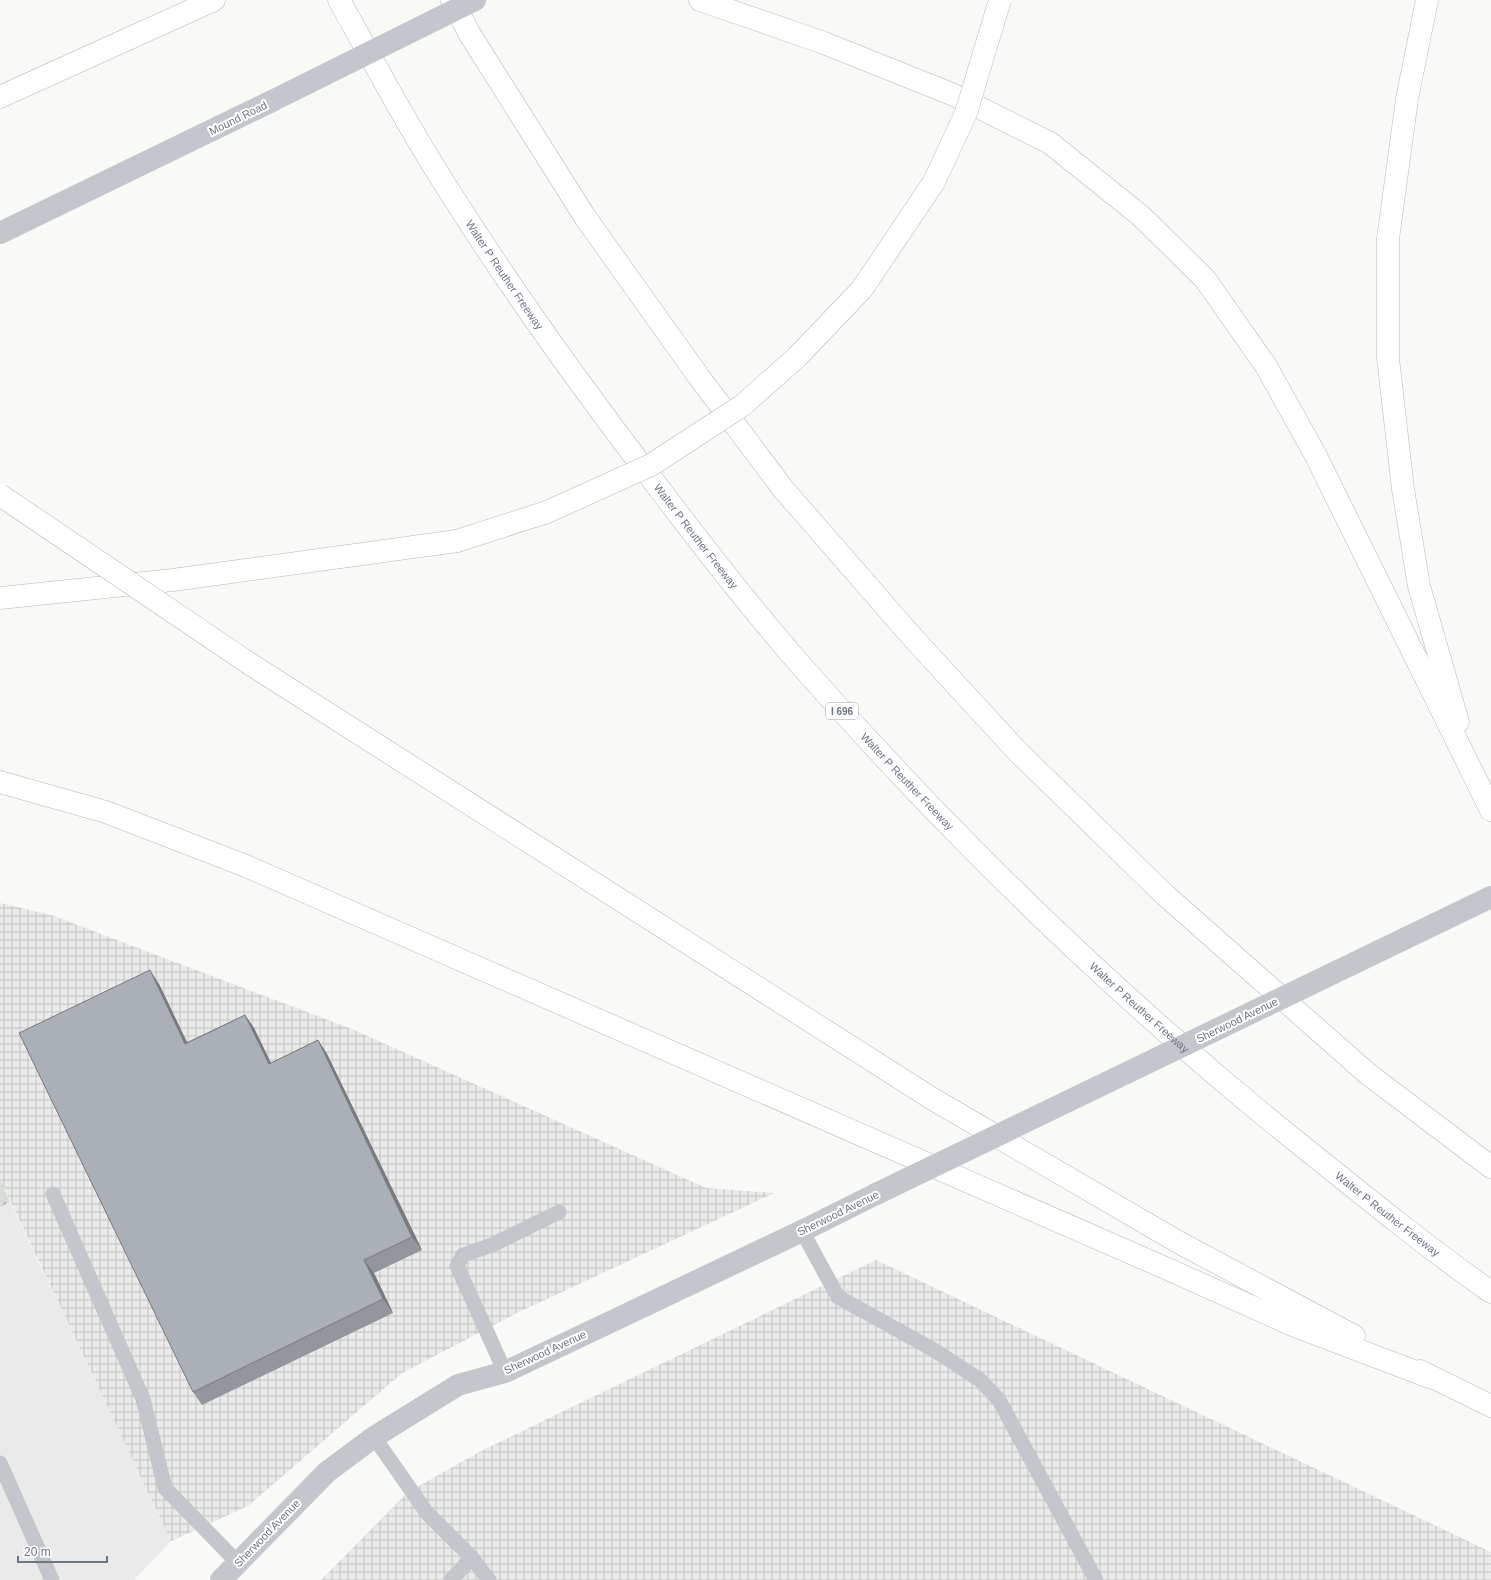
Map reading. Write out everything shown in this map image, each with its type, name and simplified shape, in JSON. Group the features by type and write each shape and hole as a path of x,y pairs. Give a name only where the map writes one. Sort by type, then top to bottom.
{"main road":[{"path":"0,97 214,0"},
{"name":"Walter P Reuther Freeway","path":"338,0 451,196 524,304 593,402 721,569 796,660 881,754 975,852 1071,946 1162,1029 1258,1112 1358,1191 1491,1292"},
{"path":"452,0 469,33 585,217 699,377 784,490 914,639 1017,751 1165,895 1368,1074 1491,1167"},
{"path":"700,0 824,44 954,95 1050,144 1141,216 1205,279 1266,366 1315,454 1491,810"},
{"path":"0,598 173,580 456,542 547,512 651,464 743,406 797,357 862,289 934,182 966,114 1000,0"},
{"path":"1427,0 1407,99 1388,238 1388,358 1403,489 1419,586 1474,777"},
{"path":"0,495 250,664 931,1098 1180,1243 1432,1378 1491,1406"},
{"path":"0,782 106,812 246,866 1147,1259 1295,1326 1432,1378"}],"street":[{"name":"Mound Road","path":"0,234 475,0"},
{"name":"Sherwood Avenue","path":"221,1580 327,1472 374,1437 458,1385 505,1372 802,1231 1491,897"}],"lane":[{"path":"53,1194 143,1399 165,1488 238,1563"},
{"path":"505,1372 457,1266 463,1256 492,1245 559,1212"},
{"path":"802,1231 838,1297 941,1354 980,1380 999,1400 1096,1580"},
{"path":"374,1437 427,1513 472,1558 489,1580"},
{"path":"0,1463 52,1580"},
{"path":"451,1580 472,1558"}],"shaded area":[{"path":"0,903 51,915 352,1029 706,1188 774,1193 517,1313 402,1373 248,1506 171,1541 0,1179"},
{"path":"10,1202 171,1541 134,1580 0,1580 0,1207"},
{"path":"876,1260 1491,1552 1491,1580 321,1580 408,1492 483,1450"}],"green space":[{"path":"0,1179 10,1202 0,1207"}],"building":[{"path":"150,970 185,1044 245,1015 269,1064 318,1040 412,1237 364,1260 383,1299 193,1392 19,1033"}]}
